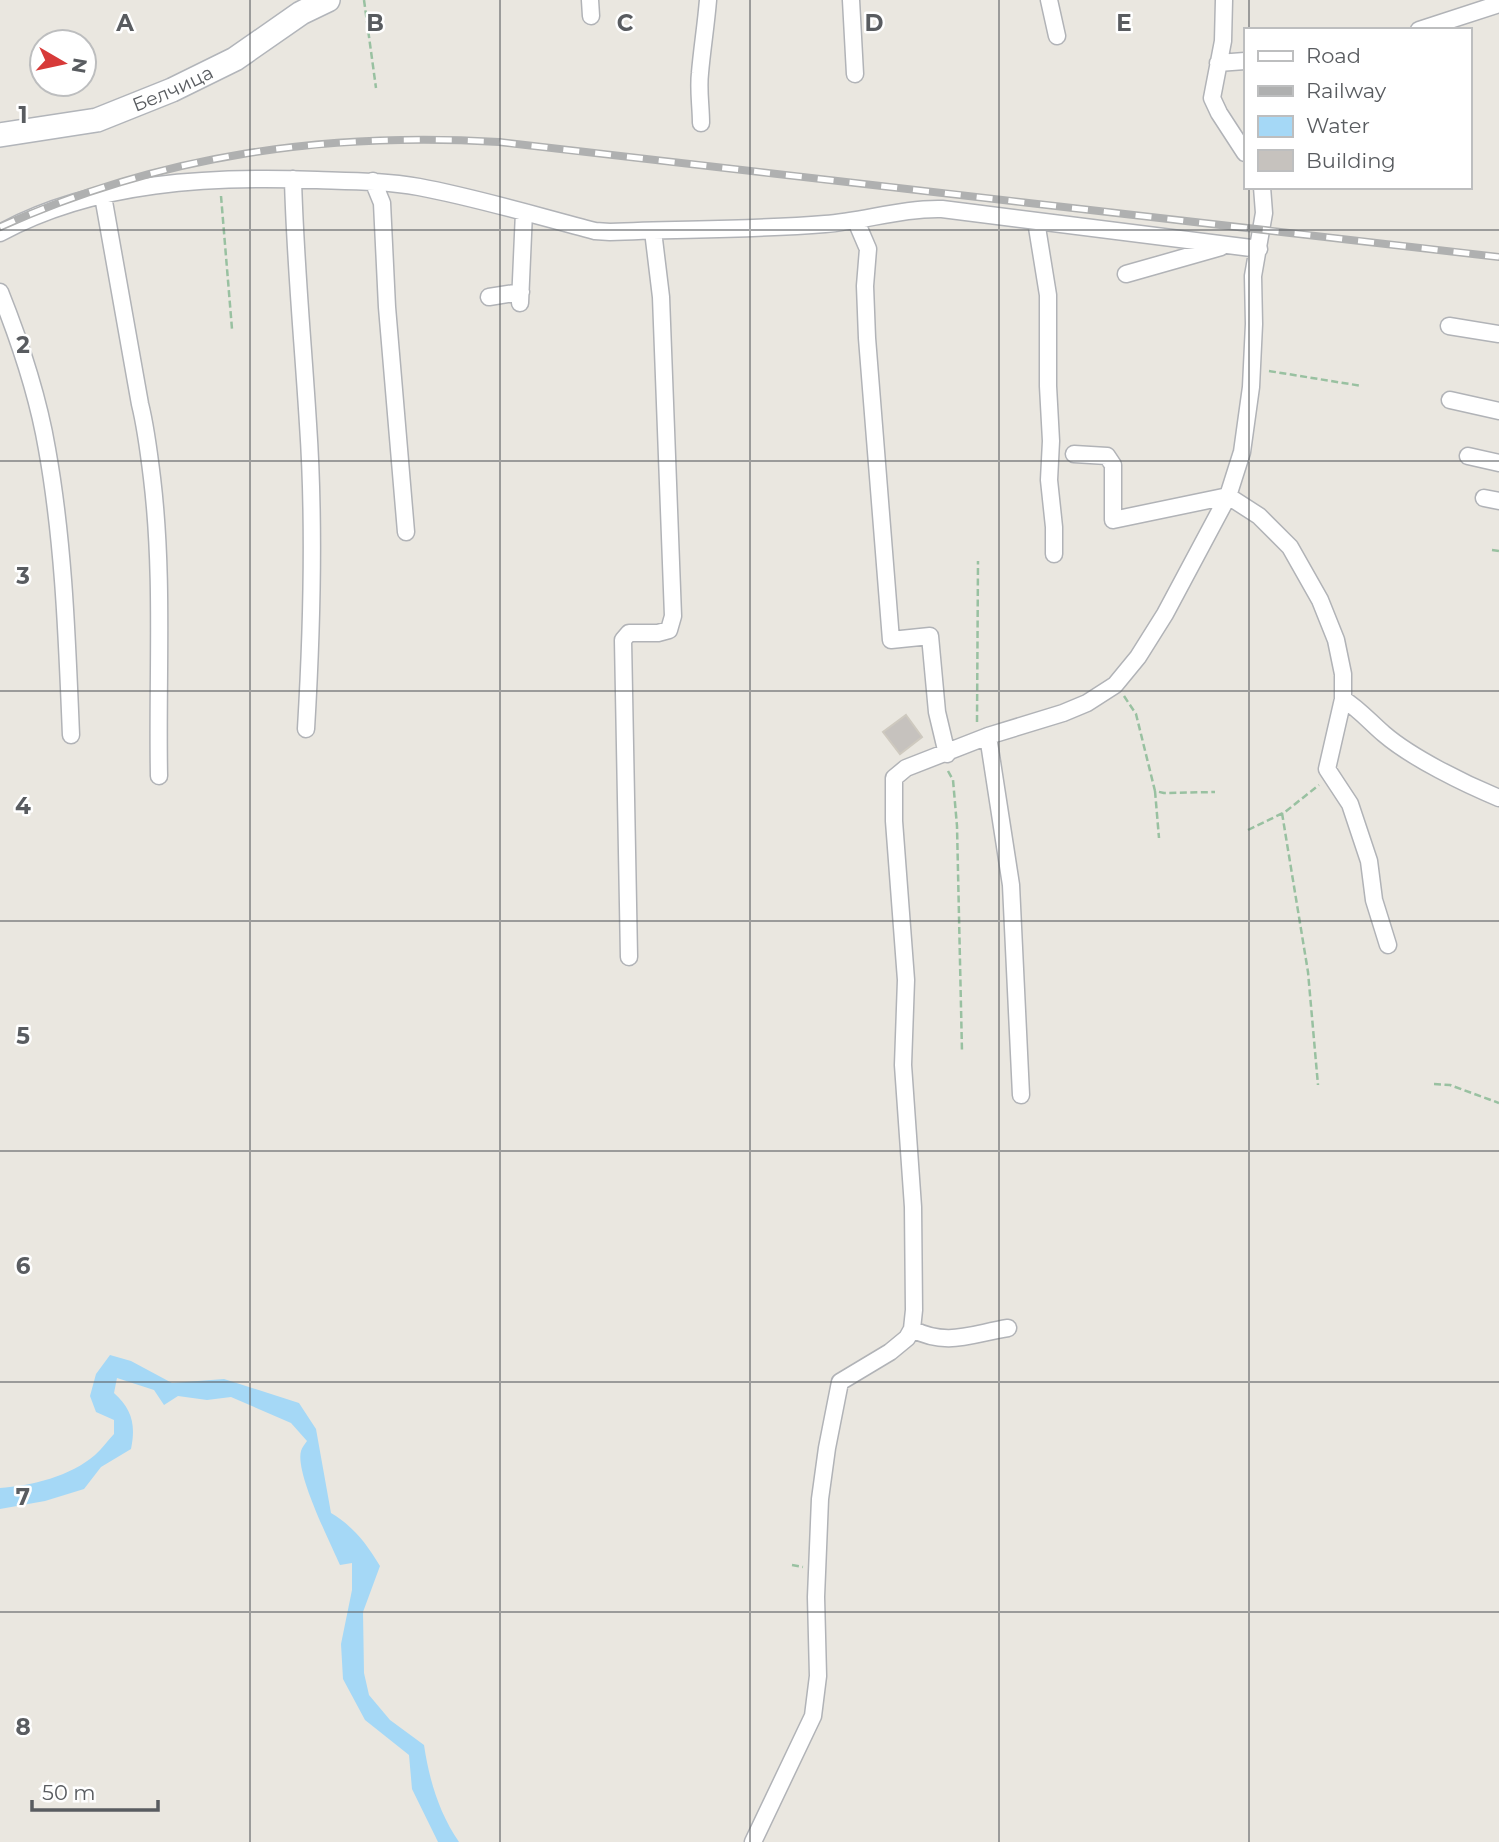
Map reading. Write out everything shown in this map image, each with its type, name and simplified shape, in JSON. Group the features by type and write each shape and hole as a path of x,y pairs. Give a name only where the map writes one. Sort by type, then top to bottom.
{"main road":[{"name":"Белчица","path":"0,135 97,120 147,100 234,59 300,6 328,0"}],"street":[{"path":"701,123 698,104 708,0"},
{"path":"851,0 855,74"},
{"path":"1049,0 1056,36"},
{"path":"1224,0 1223,41 1212,98 1244,151"},
{"path":"1425,28 1499,4"},
{"path":"1218,63 1244,61"},
{"path":"0,233 14,225 65,207 142,187 272,177 373,181 420,187 595,231 653,231 856,221 925,209 1259,249"},
{"path":"293,179 294,234 311,492 312,628 306,729"},
{"path":"373,181 382,203 387,307 406,533"},
{"path":"753,1842 813,1716 818,1676 816,1597 820,1499 840,1382 890,1352 907,1338 912,1329 915,1288 913,1207 903,1065 906,981 892,786 894,778 906,768 983,738 1087,703 1115,685 1138,657 1228,496 1242,452 1252,368 1253,276 1264,213 1262,189"},
{"path":"103,196 139,404 145,425 157,517 159,776"},
{"path":"489,297 520,297 524,212"},
{"path":"856,221 868,249 865,286 868,351 891,640 930,636 944,755"},
{"path":"1036,221 1048,295 1051,440 1049,480 1054,554"},
{"path":"629,957 623,640 629,634 669,630 673,616 661,297 653,231"},
{"path":"1126,274 1227,245"},
{"path":"0,292 18,342 47,448 64,573 71,735"},
{"path":"1449,326 1499,334"},
{"path":"1450,400 1499,411"},
{"path":"1074,454 1107,456 1111,459 1113,520 1228,496 1259,516 1290,547 1314,590 1336,640 1343,674 1343,699 1327,769 1353,812 1388,946"},
{"path":"1468,456 1499,463"},
{"path":"1343,699 1361,711 1385,735 1412,752 1462,781 1499,797"},
{"path":"983,738 1011,885 1020,1095"},
{"path":"912,1329 930,1338 952,1338 1008,1328"}],"path":[{"path":"364,0 376,88"},
{"path":"219,181 232,329"},
{"path":"1252,368 1362,386"},
{"path":"1492,550 1499,551"},
{"path":"978,561 983,738"},
{"path":"1115,685 1136,714 1155,791 1159,838"},
{"path":"944,755 953,780 957,826 962,1052"},
{"path":"1248,830 1282,813 1330,776"},
{"path":"1155,791 1215,792"},
{"path":"1282,813 1308,972 1318,1085"},
{"path":"1434,1084 1450,1084 1499,1103"}],"water":[{"path":"110,1355 131,1361 172,1383 224,1379 299,1403 316,1429 331,1513 359,1536 380,1566 363,1612 364,1673 369,1695 390,1720 424,1745 436,1795 459,1842 438,1842 412,1789 409,1755 365,1720 343,1679 341,1644 352,1590 352,1563 340,1565 322,1525 303,1475 301,1450 307,1441 291,1423 231,1397 207,1400 178,1396 164,1405 154,1390 117,1378 114,1393 129,1411 133,1425 131,1449 101,1467 84,1489 45,1501 0,1509 0,1488 37,1482 74,1469 95,1455 114,1434 114,1420 96,1412 90,1396 96,1374"}],"building":[{"path":"906,715 922,737 900,754 883,732"}],"railway":[{"path":"0,227 60,202 182,166 307,146 434,140 499,142 1499,257"}]}
